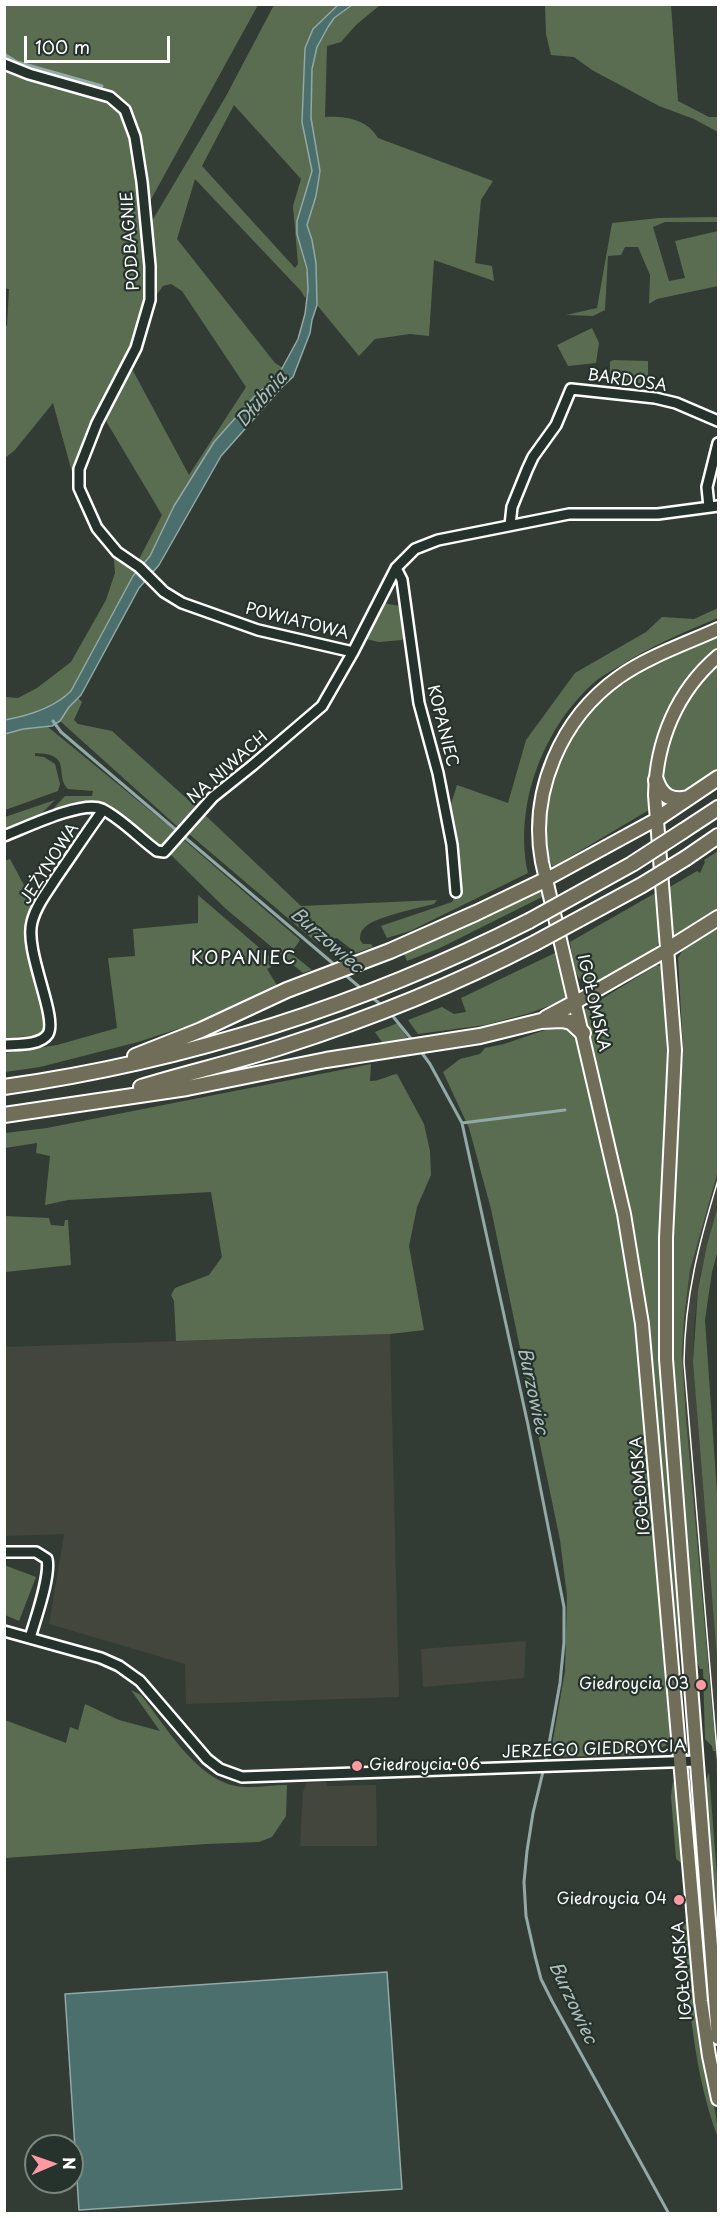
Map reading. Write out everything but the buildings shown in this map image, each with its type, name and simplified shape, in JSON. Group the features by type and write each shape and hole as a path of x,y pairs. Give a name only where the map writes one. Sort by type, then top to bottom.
{"highway":[{"path":"657,819 718,778"},
{"path":"656,780 661,792 669,798 690,797"},
{"path":"4,1087 102,1070 252,1033 447,961 529,921 613,875 718,808"},
{"path":"98,1100 246,1058 409,1002 535,943 642,885 718,836"},
{"path":"102,1070 201,1030 287,990 390,951 476,914 547,879"},
{"path":"667,950 718,918"},
{"path":"541,1021 576,1002"},
{"path":"4,1115 187,1088 357,1056 480,1036 554,1019 571,1022 583,1033"}],"main road":[{"name":"IGOŁOMSKA","path":"718,629 655,657 620,677 591,702 573,723 558,750 541,798 539,840 624,1214 642,1324 701,2001 718,2098"},
{"name":"IGOŁOMSKA","path":"718,656 697,678 677,706 664,738 656,780 675,1050 666,1247 666,1359 718,2038"},
{"path":"547,879 657,819"},
{"path":"576,1002 667,950"}],"street":[{"name":"PODBAGNIE","path":"4,64 29,74 105,94 114,99 128,116 138,153 150,273 150,300 136,348 83,455 78,475 79,488"},
{"name":"BARDOSA","path":"510,525 512,507 527,470 533,457 556,425 572,389 655,398 718,421"},
{"path":"714,506 707,487 718,443"},
{"name":"POWIATOWA","path":"79,488 102,536 117,552 139,567 169,596 195,608 258,630 353,652 396,568 415,549 429,542 569,514 658,514 714,506"},
{"name":"KOPANIEC","path":"396,568 402,580 419,703 438,773 452,845 456,892"},
{"name":"NA NIWACH","path":"103,810 157,851 164,852 213,797 315,713 330,693 353,652"},
{"path":"4,836 81,808 93,807 103,810"},
{"name":"JEŻYNOWA","path":"4,1045 31,1043 49,1032 49,1019 31,950 32,922 41,901 103,810"},
{"path":"4,1552 36,1552 47,1559 46,1578 30,1638"},
{"name":"JERZEGO GIEDROYCIA","path":"4,1631 101,1658 119,1666 140,1681 207,1759 220,1769 235,1775 250,1777 697,1761"}],"shaded area":[{"path":"718,1171 718,1206 700,1276 694,1325 693,1362 718,1671 718,1792 682,1354 690,1270"},
{"path":"390,1334 399,1697 186,1704 185,1664 49,1624 64,1534 5,1536 4,1347"},
{"path":"526,1641 524,1678 423,1687 421,1649"},
{"path":"327,1782 327,1786 376,1785 377,1846 300,1846 303,1792 307,1783"}],"green space":[{"path":"4,5 258,5 149,203 138,136 130,115 105,92 14,65 5,59"},
{"path":"274,5 338,5 313,29 305,48 302,122 312,171 299,212 297,234 307,273 308,289 305,298 301,291 195,179 177,239 275,363 283,368 214,442 174,506 150,556 142,566 137,563 162,515 103,416 131,367 189,475 246,387 182,291 171,284 163,286 153,300 152,221 225,98","holes":["234,105 301,179 293,206 298,264 295,268 202,166"]},
{"path":"352,5 380,5 356,25 341,42 327,46 325,117 355,120 368,127 378,138 493,181 481,200 475,263 492,266 494,281 434,260 429,336 410,334 375,339 359,356 317,305 312,240 307,225 316,196 320,171 311,118 312,69 317,47 328,27 334,18"},
{"path":"545,5 671,5 678,101 709,117 718,117 718,132 694,119 659,106 592,70 574,57 551,55 546,34"},
{"path":"5,66 105,97 120,108 133,142 145,244 147,298 136,337 75,483 53,403 15,450 5,458 4,326 7,326 9,289 4,288"},
{"path":"718,217 718,222 665,222 653,227 669,281 685,278 675,241 718,231 718,286 657,299 649,304 650,275 638,247 625,247 621,255 608,256 605,310 593,316 566,315 597,308 612,223 659,218"},
{"path":"592,328 599,343 596,363 568,366 557,345"},
{"path":"613,360 648,361 648,383 610,383 610,362"},
{"path":"96,532 138,570 71,691 57,702 40,710 5,720 5,697 18,698 37,688 71,662 106,600 115,573 114,560"},
{"path":"383,603 400,606 404,637 402,640 379,642 366,639"},
{"path":"718,608 718,618 656,646 597,680 578,698 562,720 548,743 529,794 524,847 528,873 410,931 387,938 381,926 452,902 460,887 449,811 457,785 508,803 526,740 575,673 646,632 662,617 694,619"},
{"path":"718,635 718,649 693,674 683,688 659,734 651,768 649,810 553,867 548,854 546,838 547,808 555,772 570,738 592,709 631,676"},
{"path":"718,664 718,769 690,790 675,792 662,781 663,764 672,732 686,703"},
{"path":"78,698 82,702 74,720 78,724 112,731 195,806 179,828 60,721"},
{"path":"48,727 175,831 162,847 94,803 49,815 65,796 92,796 93,791 68,789 62,778 59,761 47,754 35,753 35,756 44,757 55,764 60,784 58,791 5,810 5,734 23,729"},
{"path":"55,800 35,820 5,831 5,817"},
{"path":"204,814 301,906 437,900 434,904 387,916 370,923 361,933 360,940 363,944 371,944 373,947 356,953 337,938 317,943 189,834"},
{"path":"184,840 300,940 291,953 312,970 303,973 226,909 170,854"},
{"path":"718,851 718,911 700,925 673,940 668,888 697,871 700,873 704,860"},
{"path":"10,859 34,904 28,922 26,941 47,1017 42,1035 5,1038 4,861"},
{"path":"542,888 546,895 440,948 407,961 404,954"},
{"path":"657,892 661,931 654,951 596,984 582,981 573,964 570,942"},
{"path":"198,895 277,963 267,969 278,987 208,1019 138,1042 40,1067 5,1072 5,1053 57,1045 117,1028 108,958 135,956 133,929 198,923"},
{"path":"718,925 718,1171 690,1270 682,1354 716,1751 713,1751 712,1746 705,1739 703,1669 700,1669 694,1656 675,1420 670,1324 670,1259 683,1048 678,958 684,948"},
{"path":"559,951 569,997 564,1000 530,1013 485,1025 418,1034 408,1020 442,1007 454,1014 466,1012 461,998"},
{"path":"657,965 661,966 663,972 667,1069 660,1339 684,1669 674,1624 650,1341 639,1266 584,1010"},
{"path":"561,1022 577,1033 630,1275 642,1362 672,1731 666,1746 652,1750 650,1746 636,1746 636,1755 550,1757 565,1671 567,1596 560,1540 491,1209 469,1128 443,1072 460,1059 480,1054 485,1048 551,1028"},
{"path":"398,1023 408,1039 382,1042 375,1032"},
{"path":"371,1064 370,1081 397,1074 424,1124 430,1151 431,1175 417,1207 409,1246 424,1330 390,1334 176,1341 174,1301 171,1295 175,1288 209,1275 222,1257 211,1192 68,1200 45,1205 50,1156 36,1153 37,1143 5,1148 5,1133 47,1128"},
{"path":"718,1206 718,1250 712,1272 705,1320 718,1507 718,1671 693,1362 698,1290"},
{"path":"4,1216 49,1218 51,1225 64,1226 65,1220 68,1220 71,1265 5,1272"},
{"path":"4,1565 36,1577 19,1621 5,1615"},
{"path":"131,1690 141,1695 182,1749 208,1773 221,1781 242,1787 287,1785 286,1816 272,1837 259,1842 5,1858 5,1720 66,1743 70,1727 78,1730 85,1704 119,1720 160,1731"},
{"path":"709,1772 718,1890 718,1976 715,1890 705,1783"},
{"path":"673,1781 680,1810 681,1863 676,1859 671,1796"},
{"path":"684,1920 686,1920 689,1931 700,2041 716,2117 718,2138 703,2087 693,2035 687,1982"}],"water":[{"name":"Dłubnia","path":"338,5 352,5 334,18 328,27 317,47 312,69 311,118 320,171 316,196 307,225 316,263 317,305 310,333 293,377 221,456 159,565 139,588 81,695 60,721 52,726 23,729 5,734 5,720 40,710 57,702 71,691 133,576 150,556 174,506 214,442 254,397 279,374 298,339 305,314 308,289 307,269 297,234 297,221 312,171 302,122 305,48 313,29"},
{"path":"387,1972 402,2189 79,2210 78,2194 84,2194 84,2134 74,2134 65,1994"}],"waterway":[{"path":"4,54 17,62 102,86"},
{"name":"Burzowiec","path":"53,721 61,732 336,966"},
{"name":"Burzowiec","path":"343,973 363,990"},
{"name":"Burzowiec","path":"370,996 384,1007"},
{"name":"Burzowiec","path":"391,1014 413,1041"},
{"name":"Burzowiec","path":"419,1049 430,1064 462,1123 528,1425 564,1607 564,1642 560,1683 527,1851 524,1882 526,1916 541,1979 669,2214"},
{"path":"462,1123 565,1110"}],"tram line":[{"path":"718,1180 694,1270 687,1314 684,1362 718,1763"}],"place":[{"name":"Giedroycia 03","path":"701,1685"},
{"name":"Giedroycia 06","path":"357,1766"},
{"name":"Giedroycia 04","path":"679,1900"}],"district":[{"name":"KOPANIEC","path":"244,959"}]}
